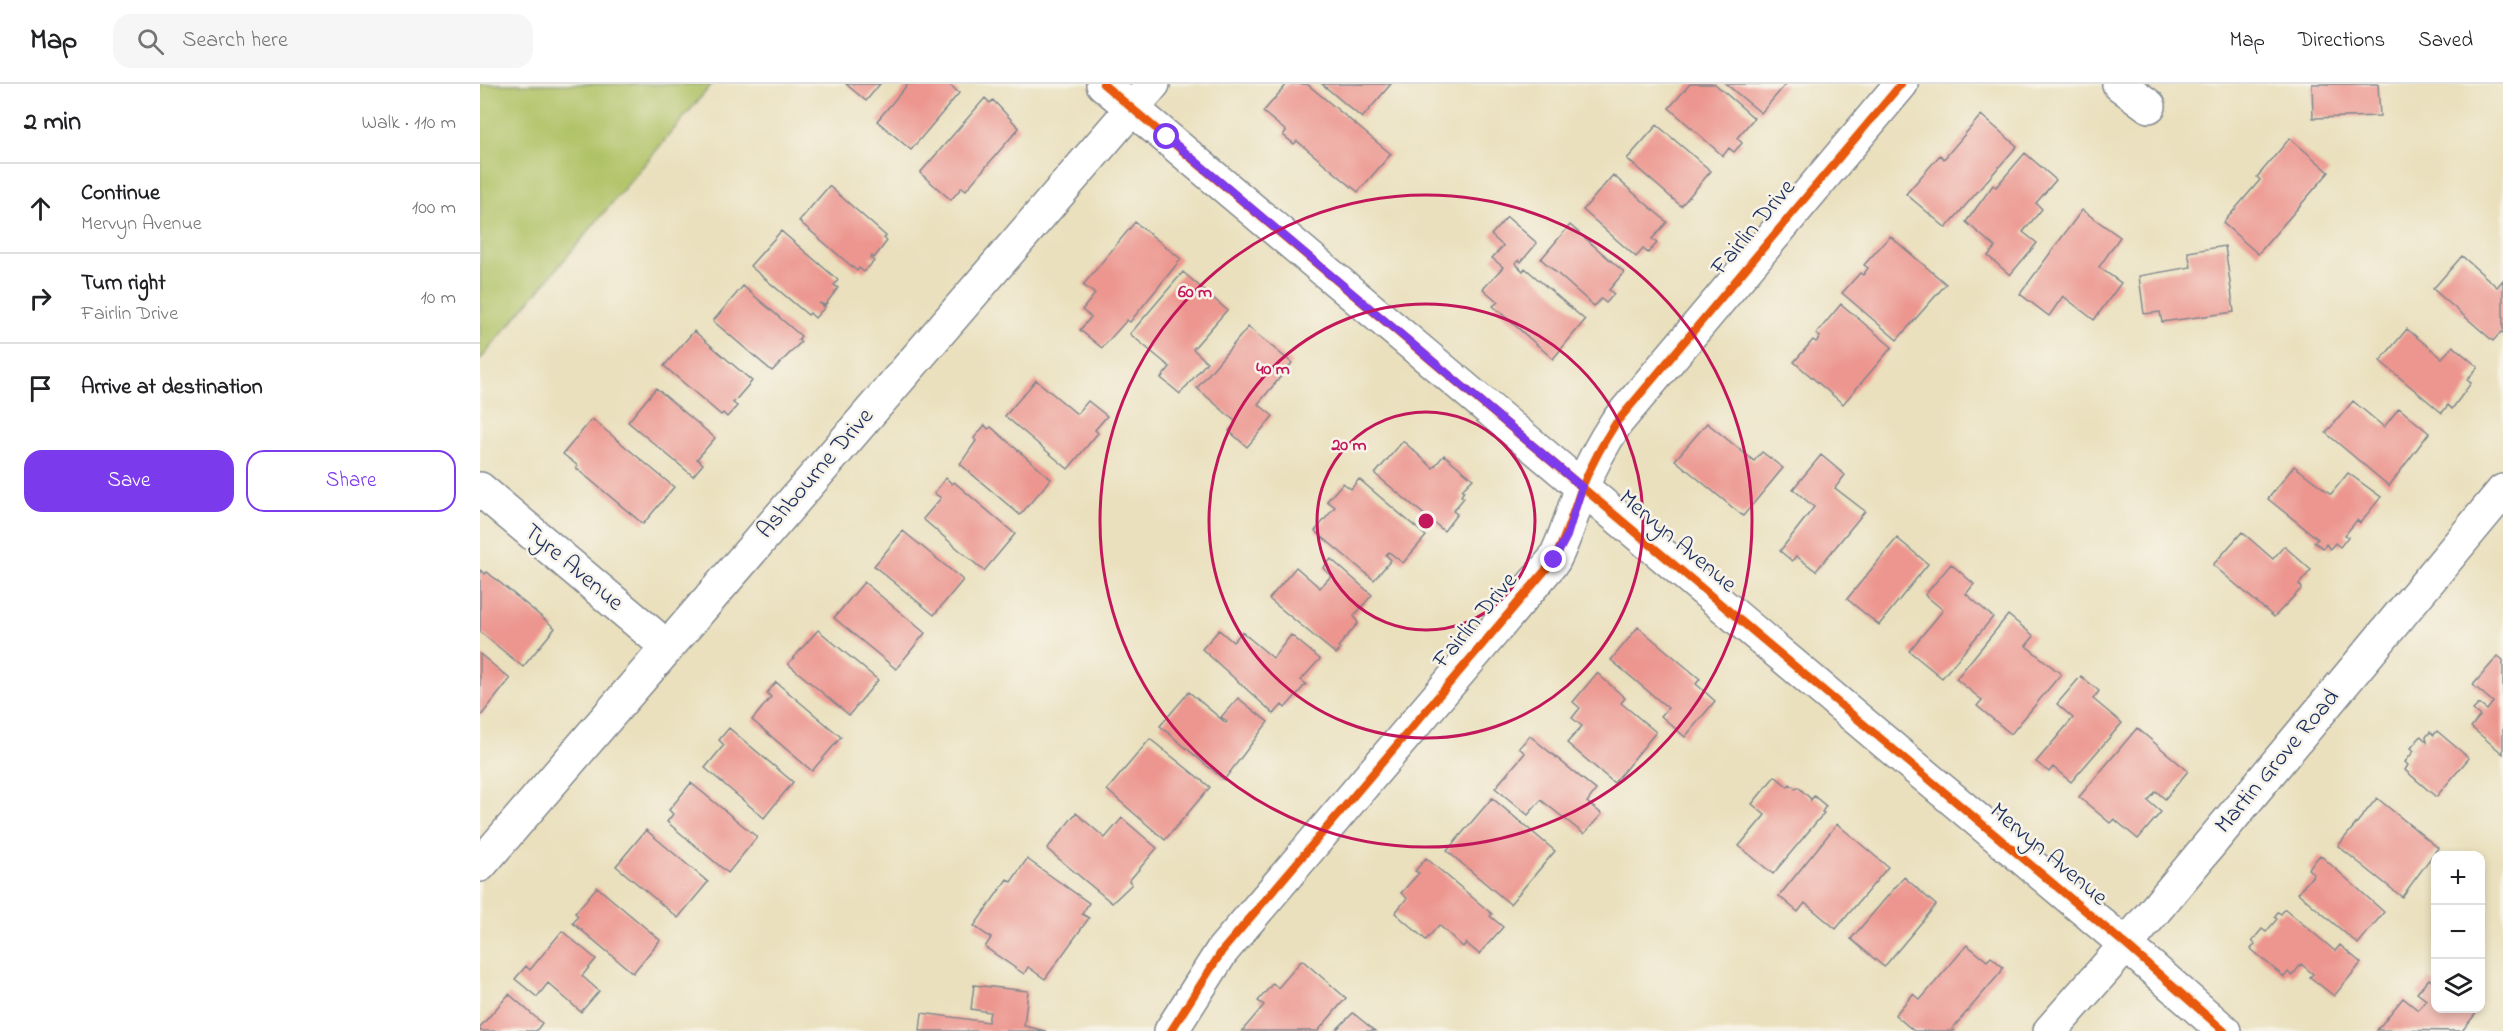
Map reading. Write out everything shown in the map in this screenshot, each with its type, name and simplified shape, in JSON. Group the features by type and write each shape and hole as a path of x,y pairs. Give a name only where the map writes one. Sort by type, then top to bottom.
{"street":[{"name":"Mervyn Avenue","path":"1103,84 1143,96 1582,487 2126,945 2224,1031"},
{"name":"Fairlin Drive","path":"1171,1031 1222,951 1554,560 1567,536 1582,487 1598,450 1616,423 1901,84"},
{"path":"2119,84 2149,106"},
{"name":"Ashbourne Drive","path":"480,865 666,646 1143,96"},
{"name":"Tyre Avenue","path":"480,489 666,646"},
{"name":"Martin Grove Road","path":"2050,1031 2126,945 2503,491"}],"green space":[{"path":"480,84 712,84 480,360"}],"building":[{"path":"846,84 880,84 866,101"},
{"path":"908,84 949,84 959,93 911,150 877,121"},
{"path":"1287,84 1307,84 1391,154 1358,192 1297,141 1294,144 1283,135 1286,131 1263,112"},
{"path":"1322,84 1391,84 1362,118"},
{"path":"1690,84 1715,84 1754,118 1737,138 1742,143 1734,152 1729,148 1723,156 1669,108"},
{"path":"1726,84 1786,84 1761,113"},
{"path":"2312,84 2378,84 2380,116 2313,118"},
{"path":"985,98 990,103 993,100 1019,128 966,190 962,187 951,200 920,173"},
{"path":"1981,115 2017,146 1946,228 1906,194 1940,155 1944,159"},
{"path":"1657,125 1711,171 1681,206 1627,159"},
{"path":"2290,138 2329,172 2258,254 2223,223 2260,180 2257,177"},
{"path":"2025,153 2056,180 2036,203 2042,209 2023,232 2037,243 2010,275 1988,256 1995,247 1966,222 1993,185 1996,187"},
{"path":"1613,175 1667,222 1652,239 1657,243 1648,253 1643,249 1636,257 1583,210"},
{"path":"829,186 886,236 884,238 887,241 874,258 872,256 870,258 874,261 864,272 859,268 857,271 799,221"},
{"path":"2082,210 2120,237 2099,267 2121,283 2094,320 2063,296 2049,316 2020,294"},
{"path":"1507,217 1537,243 1521,262 1519,260 1515,263 1523,271 1525,268 1585,320 1553,359 1493,306 1498,302 1483,289 1503,267 1492,258 1503,246 1491,235"},
{"path":"1135,222 1181,259 1130,322 1127,320 1102,348 1080,330 1091,317 1082,310 1095,294 1083,285"},
{"path":"1570,225 1624,272 1609,290 1614,294 1606,303 1601,299 1594,306 1541,259"},
{"path":"781,231 838,280 834,285 838,288 825,305 819,303 825,307 815,318 810,313 808,315 750,266"},
{"path":"1890,236 1946,284 1897,340 1842,293 1860,273 1863,275 1868,268 1864,265"},
{"path":"2225,246 2234,312 2162,322 2160,312 2144,314 2139,276 2191,267 2188,252"},
{"path":"2462,256 2497,287 2503,280 2503,334 2501,332 2493,341 2433,289"},
{"path":"1183,272 1227,310 1193,349 1207,362 1180,394 1161,378 1170,367 1130,334"},
{"path":"743,286 801,336 798,340 801,342 772,371 713,321"},
{"path":"1841,304 1892,347 1843,404 1794,362 1813,340 1816,342 1820,337 1816,334"},
{"path":"1248,327 1292,363 1258,404 1273,416 1247,447 1229,431 1236,422 1197,388"},
{"path":"2407,329 2442,358 2453,346 2478,367 2467,380 2471,383 2452,409 2448,405 2442,413 2380,361"},
{"path":"694,331 752,381 733,403 737,406 727,417 723,413 721,415 664,366"},
{"path":"1036,380 1077,414 1088,401 1107,416 1095,430 1098,433 1068,469 1005,416"},
{"path":"656,388 715,438 697,459 703,464 693,476 628,422"},
{"path":"2353,401 2384,427 2399,408 2429,433 2389,486 2326,433"},
{"path":"592,419 674,487 643,524 576,468 578,466 563,454"},
{"path":"1707,423 1754,461 1762,452 1783,468 1743,516 1675,460"},
{"path":"985,425 988,429 991,427 1051,479 1020,515 960,464 976,441 974,438"},
{"path":"1403,441 1433,468 1444,455 1473,479 1462,490 1464,491 1461,496 1464,498 1453,511 1457,514 1444,531 1375,474"},
{"path":"1821,455 1845,475 1835,488 1865,511 1816,571 1796,556 1792,561 1780,551 1814,507 1793,489"},
{"path":"2294,466 2331,494 2348,473 2381,497 2360,523 2357,520 2345,535 2348,537 2340,547 2335,543 2330,549 2326,544 2323,548 2314,542 2318,539 2268,499"},
{"path":"946,478 952,484 954,482 1015,534 984,571 923,519 941,498 934,493"},
{"path":"1359,479 1426,536 1403,563 1389,552 1386,555 1391,560 1374,580 1315,531 1335,507 1327,501 1343,483 1351,489"},
{"path":"903,531 963,580 934,615 874,566"},
{"path":"2242,532 2273,559 2284,546 2311,570 2299,584 2302,588 2274,617 2213,565"},
{"path":"1897,538 1928,564 1879,625 1847,599"},
{"path":"1331,559 1372,595 1354,616 1358,623 1338,647 1341,649 1336,654 1269,599 1296,567 1320,588 1331,576 1323,568"},
{"path":"1951,564 1974,584 1966,594 1993,617 1942,678 1909,651 1943,610 1925,595"},
{"path":"480,570 485,574 487,572 555,628 523,667 480,632"},
{"path":"864,582 925,633 896,669 834,618"},
{"path":"2008,615 2034,636 2026,646 2061,674 2011,734 1977,706 1982,700 1956,679"},
{"path":"1638,627 1700,679 1696,684 1715,701 1685,737 1661,716 1668,708 1611,660"},
{"path":"818,630 878,680 849,715 788,664"},
{"path":"1219,630 1233,642 1242,632 1273,658 1291,635 1320,659 1301,680 1306,684 1285,708 1282,705 1274,714 1202,649"},
{"path":"480,654 510,679 480,717"},
{"path":"2498,656 2503,660 2503,754 2471,727 2480,716 2473,710 2479,704 2487,710 2493,702 2473,685"},
{"path":"1597,673 1625,698 1621,703 1656,732 1614,783 1567,743 1582,726 1572,718 1580,708 1573,702"},
{"path":"2081,676 2099,691 2093,699 2122,723 2071,782 2053,767 2049,772 2036,762 2073,718 2057,704"},
{"path":"776,682 841,737 812,771 752,720 771,697 767,693"},
{"path":"1189,692 1226,723 1227,721 1221,717 1238,698 1268,722 1224,780 1160,726"},
{"path":"729,728 793,782 764,818 705,768 724,745 719,740"},
{"path":"2137,728 2188,771 2165,799 2156,791 2148,801 2161,812 2138,839 2114,819 2110,823 2079,797"},
{"path":"2437,731 2469,758 2436,797 2405,770 2408,765 2405,762 2414,751 2411,748 2421,736 2427,742 2426,737 2430,732 2434,735"},
{"path":"1530,736 1596,790 1587,802 1602,814 1584,834 1541,800 1528,815 1495,788 1525,753 1519,748"},
{"path":"1150,739 1210,787 1165,840 1107,790"},
{"path":"1775,776 1788,787 1790,784 1796,789 1798,787 1811,799 1810,801 1814,796 1826,806 1822,812 1824,813 1773,874 1739,846 1765,815 1752,804"},
{"path":"691,783 757,837 728,873 667,822 673,814 669,810"},
{"path":"1492,798 1555,851 1510,904 1447,851"},
{"path":"2377,798 2438,848 2436,851 2431,851 2431,858 2402,897 2338,846"},
{"path":"1076,813 1105,838 1122,818 1157,848 1129,881 1132,884 1112,903 1047,849"},
{"path":"1837,824 1888,867 1836,929 1805,903 1798,912 1779,896"},
{"path":"646,830 708,882 678,918 616,866"},
{"path":"2320,855 2384,912 2358,944 2298,893 2314,874 2308,869"},
{"path":"1426,858 1492,914 1490,916 1503,927 1479,954 1466,943 1463,947 1439,925 1426,940 1395,913 1407,898 1401,893 1419,873 1415,871"},
{"path":"1027,859 1089,903 1082,914 1089,918 1045,979 1028,967 1024,974 985,947 991,938 974,926 1007,879 1011,882"},
{"path":"1904,877 1936,905 1884,967 1851,939"},
{"path":"597,887 660,940 633,973 573,923 578,916 575,913"},
{"path":"2285,909 2335,951 2340,945 2361,963 2334,996 2310,977 2313,974 2301,964 2292,976 2288,972 2284,977 2251,949 2255,944 2252,941 2262,929 2266,932 2277,919 2274,917 2278,912 2281,914"},
{"path":"562,931 596,959 582,976 599,991 581,1012 548,983 537,997 515,979 526,966 530,970"},
{"path":"1967,945 1987,961 1991,957 2003,967 2001,972 1952,1029 1954,1031 1914,1031 1895,1015 1913,994 1920,1000"},
{"path":"1302,960 1346,998 1318,1031 1242,1031 1264,1005 1258,1001 1273,983 1278,988"},
{"path":"2429,979 2431,980 2431,1013 2476,1013 2462,1031 2377,1030 2403,998 2418,1010 2426,1000 2417,993"},
{"path":"974,985 1028,991 1024,1026 1046,1031 920,1031 922,1013 988,1022 990,1012 971,1009"},
{"path":"509,994 542,1023 536,1031 480,1031 480,1027"},
{"path":"1353,1013 1375,1031 1335,1031"}],"cycle path":[{"path":"1103,84 2126,945 2224,1031"},
{"path":"1171,1031 1222,951 1554,560 1586,477 1616,423 1901,84"}],"route":[{"path":"1167,137 1374,309 1582,487 1567,536 1554,560"}]}
